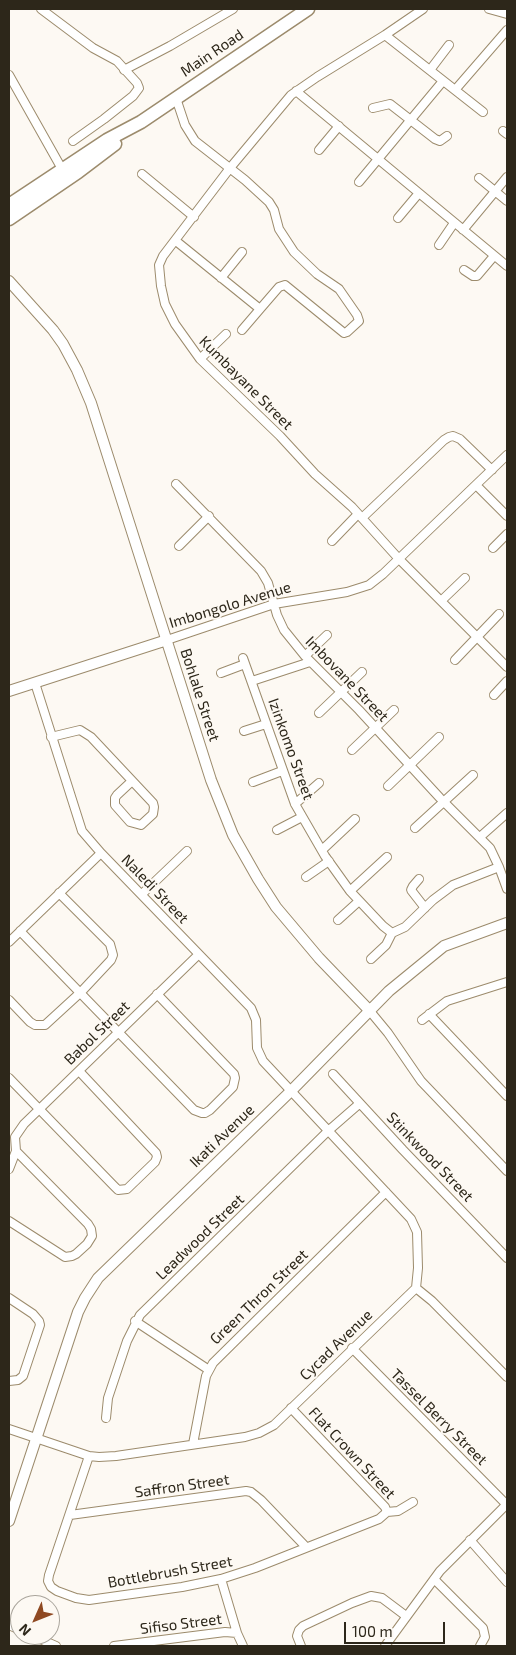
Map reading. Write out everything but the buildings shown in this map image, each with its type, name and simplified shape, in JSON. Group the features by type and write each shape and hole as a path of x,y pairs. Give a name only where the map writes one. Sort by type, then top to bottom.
{"main road":[{"name":"Main Road","path":"9,205 107,140 141,122 305,10"},
{"name":"Main Road","path":"9,219 78,172 141,122"}],"street":[{"path":"41,9 99,52 117,61 137,83 139,88 133,96 73,141"},
{"path":"124,70 170,46 233,9"},
{"name":"Kumbayane Street","path":"423,9 296,91 280,108 230,168 163,256 159,265 163,298 175,324 200,359 280,436 315,474 360,516 399,559 507,667"},
{"path":"489,9 507,14"},
{"path":"455,90 507,30"},
{"path":"384,35 483,112"},
{"path":"430,70 449,45"},
{"path":"9,75 62,169"},
{"path":"358,182 443,81"},
{"path":"296,91 507,266"},
{"path":"176,98 188,132 195,140 246,180 268,202 274,210 279,229 294,252 317,274 339,289 360,319 344,333 285,285 279,287 242,330"},
{"path":"373,108 390,104 438,141 447,136"},
{"path":"319,150 340,126"},
{"path":"142,174 194,217"},
{"path":"463,230 507,177"},
{"path":"479,178 507,201"},
{"path":"398,218 419,193"},
{"path":"439,245 454,223"},
{"path":"176,241 260,309"},
{"path":"221,278 242,252"},
{"path":"464,270 473,276 477,276 494,256"},
{"name":"Bohlale Street","path":"9,281 53,330 77,370 91,403 211,780 226,819 244,856 272,900 297,933 369,1010"},
{"name":"Bohlale Street","path":"9,291 66,353"},
{"path":"200,359 226,334"},
{"path":"332,541 449,437 453,436 460,439 492,470"},
{"name":"Imbongolo Avenue","path":"35,683 274,604 363,588 375,581 399,559 507,455"},
{"name":"Imbovane Street","path":"176,484 261,571 268,583 284,630 308,659 444,802 480,837 494,855 507,886"},
{"path":"476,485 507,516"},
{"path":"179,546 209,516"},
{"path":"493,548 507,534"},
{"path":"441,601 465,578"},
{"path":"455,660 499,614"},
{"path":"252,682 308,659 327,635"},
{"name":"Izinkomo Street","path":"221,673 244,661 282,771 302,817 350,891 392,933"},
{"path":"319,713 362,672"},
{"path":"494,695 507,680"},
{"path":"9,691 35,683"},
{"name":"Naledi Street","path":"35,683 78,824 87,838 101,853 251,1008 256,1020 256,1041 259,1054 290,1090"},
{"path":"352,750 394,710"},
{"path":"244,731 266,724"},
{"path":"51,737 80,730 85,733 132,781 150,800 154,807 153,814 141,825 130,822 115,805 115,798 132,781"},
{"path":"388,786 439,737"},
{"path":"253,782 282,771"},
{"path":"415,828 473,775"},
{"path":"295,804 319,783"},
{"path":"480,837 507,812"},
{"path":"277,830 302,817"},
{"path":"322,850 355,818"},
{"path":"142,894 187,851"},
{"path":"9,942 101,853"},
{"path":"350,891 387,857"},
{"path":"306,877 329,861"},
{"path":"371,959 386,945 392,933 405,928 443,892 453,885 499,867"},
{"path":"419,879 412,890 425,908"},
{"path":"9,1000 30,1022 40,1026 49,1022 108,965 113,955 110,944 59,893"},
{"path":"338,920 359,901"},
{"name":"Ikati Avenue","path":"9,1521 78,1312 93,1285 389,991 444,946 507,923"},
{"path":"20,931 194,1110 202,1113 210,1110 232,1087 235,1078 234,1074 157,994"},
{"name":"Babol Street","path":"16,1152 14,1142 17,1133 39,1109 198,955"},
{"path":"422,1020 440,1005 453,999 507,982"},
{"path":"369,1010 421,1081 507,1171"},
{"path":"429,1014 505,1090"},
{"path":"9,1078 118,1190 132,1186 155,1162 157,1158 156,1153 79,1070"},
{"name":"Stinkwood Street","path":"333,1074 507,1258"},
{"path":"290,1090 407,1214 415,1225 418,1239 416,1288 432,1301 507,1377"},
{"name":"Leadwood Street","path":"106,1418 110,1392 135,1321 146,1308 328,1131 360,1104"},
{"path":"9,1168 16,1152 88,1224 92,1236 87,1244 76,1254 64,1257 9,1221"},
{"name":"Green Thron Street","path":"192,1444 209,1370 218,1356 386,1192"},
{"name":"Cycad Avenue","path":"9,1429 89,1456 116,1456 245,1437 259,1433 274,1425 416,1288"},
{"path":"9,1298 33,1314 40,1325 23,1376 18,1380 9,1381"},
{"path":"135,1321 209,1370"},
{"name":"Tassel Berry Street","path":"352,1348 507,1504"},
{"name":"Flat Crown Street","path":"291,1408 385,1507 385,1514"},
{"path":"70,1515 89,1456"},
{"name":"Saffron Street","path":"70,1515 246,1491 251,1492 261,1500 306,1547"},
{"name":"Bottlebrush Street","path":"70,1515 48,1581 51,1587 57,1591 76,1598 89,1600 221,1580 398,1510 413,1502"},
{"path":"385,1646 450,1559 507,1504"},
{"path":"470,1540 507,1582"},
{"path":"434,1579 483,1628 485,1636 480,1646"},
{"path":"221,1580 236,1633"},
{"path":"301,1646 297,1633 307,1623 372,1596 382,1598 406,1616"},
{"name":"Sifiso Street","path":"114,1646 207,1633 236,1633 243,1646"}]}
